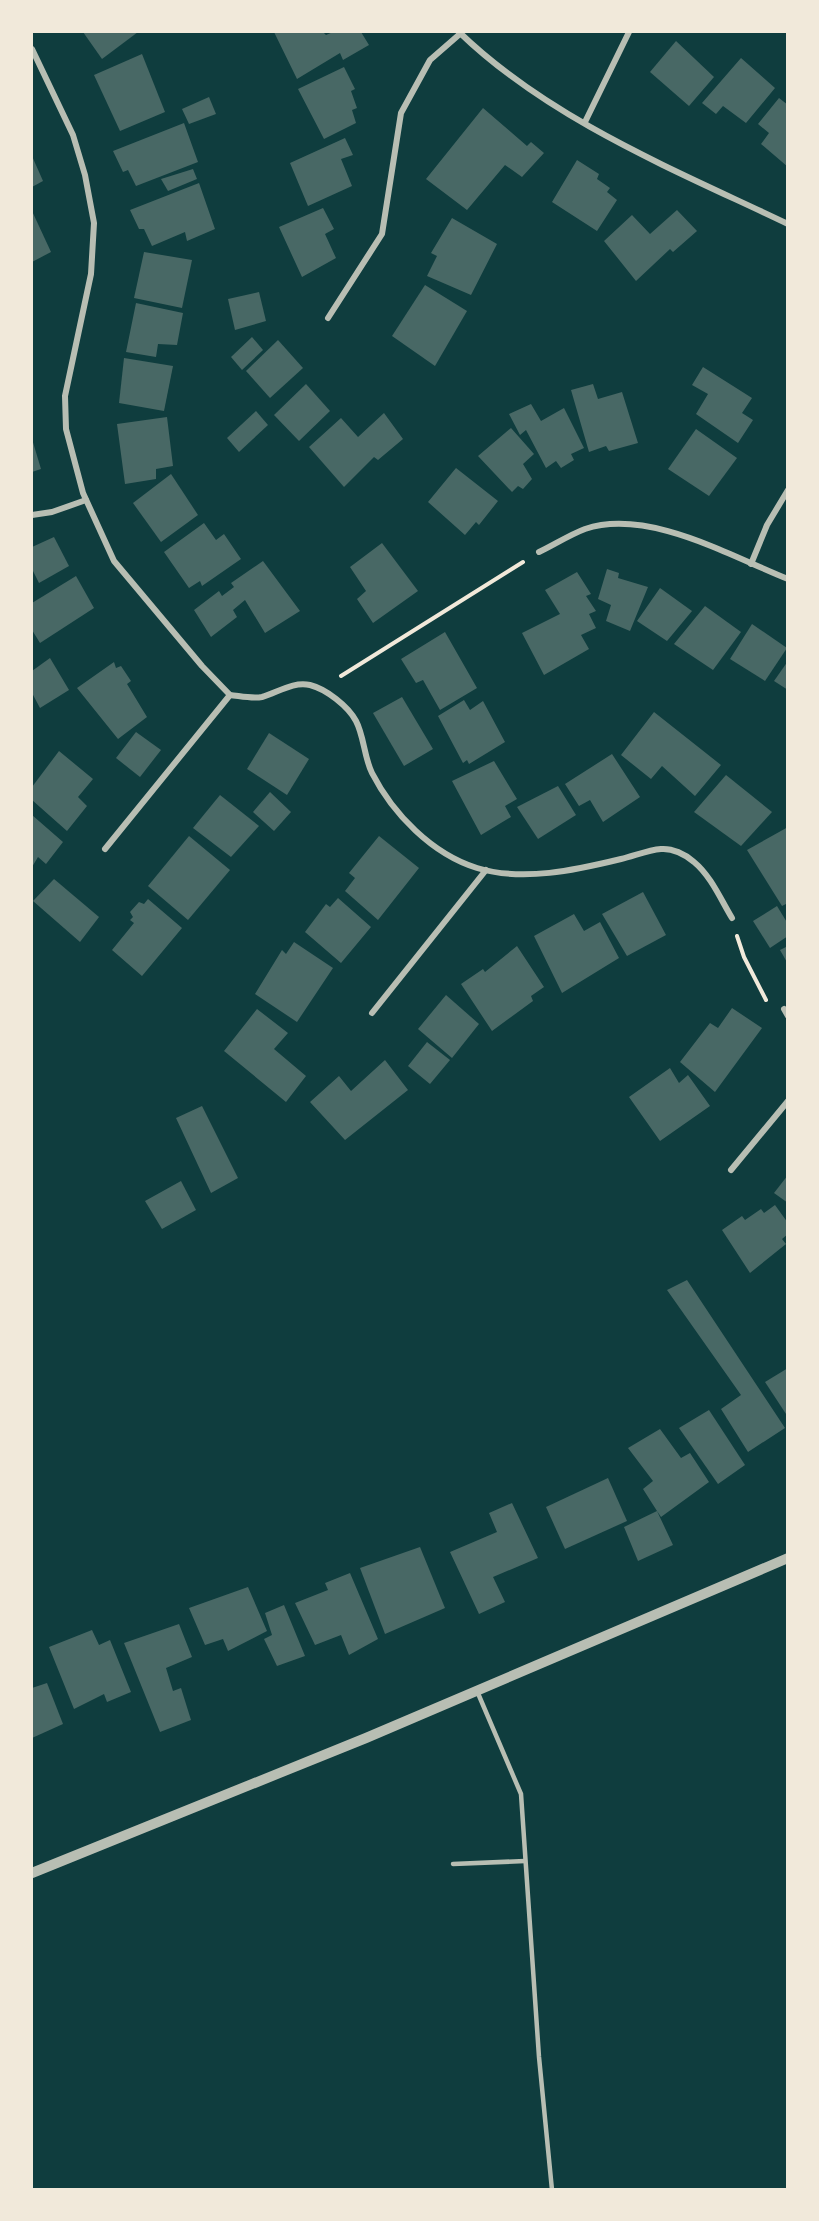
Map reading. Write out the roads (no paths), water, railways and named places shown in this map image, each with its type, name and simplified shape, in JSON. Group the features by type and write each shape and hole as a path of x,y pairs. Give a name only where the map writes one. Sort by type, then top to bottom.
{"street":[{"path":"328,318 382,234 401,113 430,60 460,32 548,102 788,224"},
{"path":"585,122 629,32"},
{"path":"32,49 57,96 73,135 85,175 94,223 91,274 65,396 66,429 86,500 114,561 201,666 230,695 260,697 284,688 309,685 333,696 356,721 371,771 401,816 423,837 450,856 486,870 510,873 570,870 661,849 676,851 694,861 705,874 732,918"},
{"path":"751,564 767,525 788,490"},
{"path":"32,515 52,512 86,500"},
{"path":"539,552 585,529 622,523 680,534 788,579"},
{"path":"105,849 230,695"},
{"path":"372,1013 486,870"},
{"path":"784,1009 788,1016"},
{"path":"731,1170 788,1101"},
{"path":"32,1873 366,1738 476,1689 788,1558"}],"lane":[{"path":"476,1689 521,1794 539,2057 552,2190"},
{"path":"453,1864 525,1861"}]}
